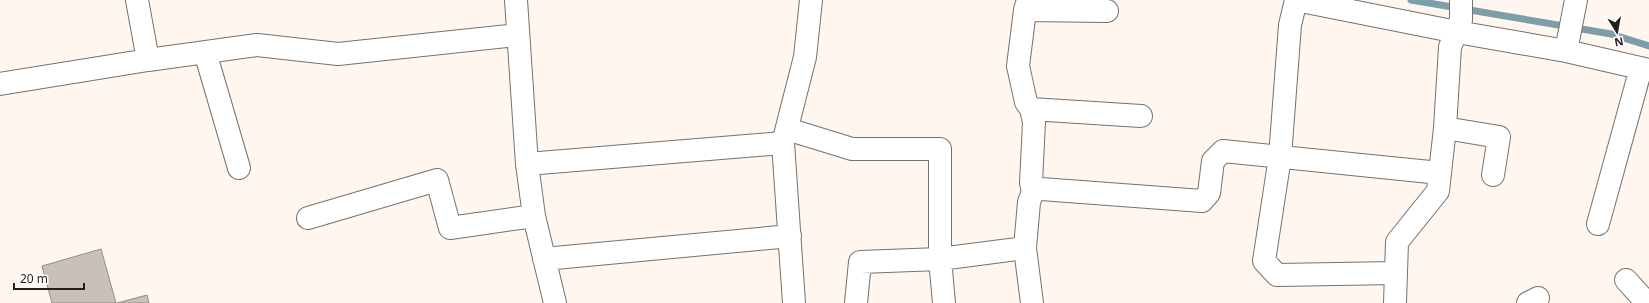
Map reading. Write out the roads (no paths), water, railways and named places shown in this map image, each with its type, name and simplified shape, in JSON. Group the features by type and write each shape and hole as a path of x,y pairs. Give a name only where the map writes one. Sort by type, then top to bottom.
{"street":[{"path":"137,0 148,60"},
{"path":"516,0 517,35 527,164 534,216 556,303"},
{"path":"794,303 785,136 805,57 811,0"},
{"path":"1396,273 1277,275 1264,261 1280,157 1290,25 1296,0 1460,17 1645,69 1598,224"},
{"path":"1032,303 1025,248 1029,202 1033,192 1031,182 1034,122 1031,109 1026,102 1018,66 1027,5 1107,11"},
{"path":"1567,47 1575,6"},
{"path":"1395,303 1397,242 1438,191 1445,128 1450,47 1460,17"},
{"path":"0,84 148,60 257,45 338,54 517,35"},
{"path":"205,52 239,168"},
{"path":"1031,109 1141,116"},
{"path":"1445,128 1499,137 1493,175"},
{"path":"527,164 785,136 852,149 940,149 940,259 944,303"},
{"path":"1033,192 1041,189 1202,201 1209,193 1213,161 1223,151 1440,173"},
{"path":"308,218 437,180 450,228 534,216"},
{"path":"544,259 790,236"},
{"path":"856,303 860,262 940,259 1025,248"},
{"path":"1626,280 1647,303"}],"waterway":[{"path":"1411,0 1611,34 1649,46"}]}
